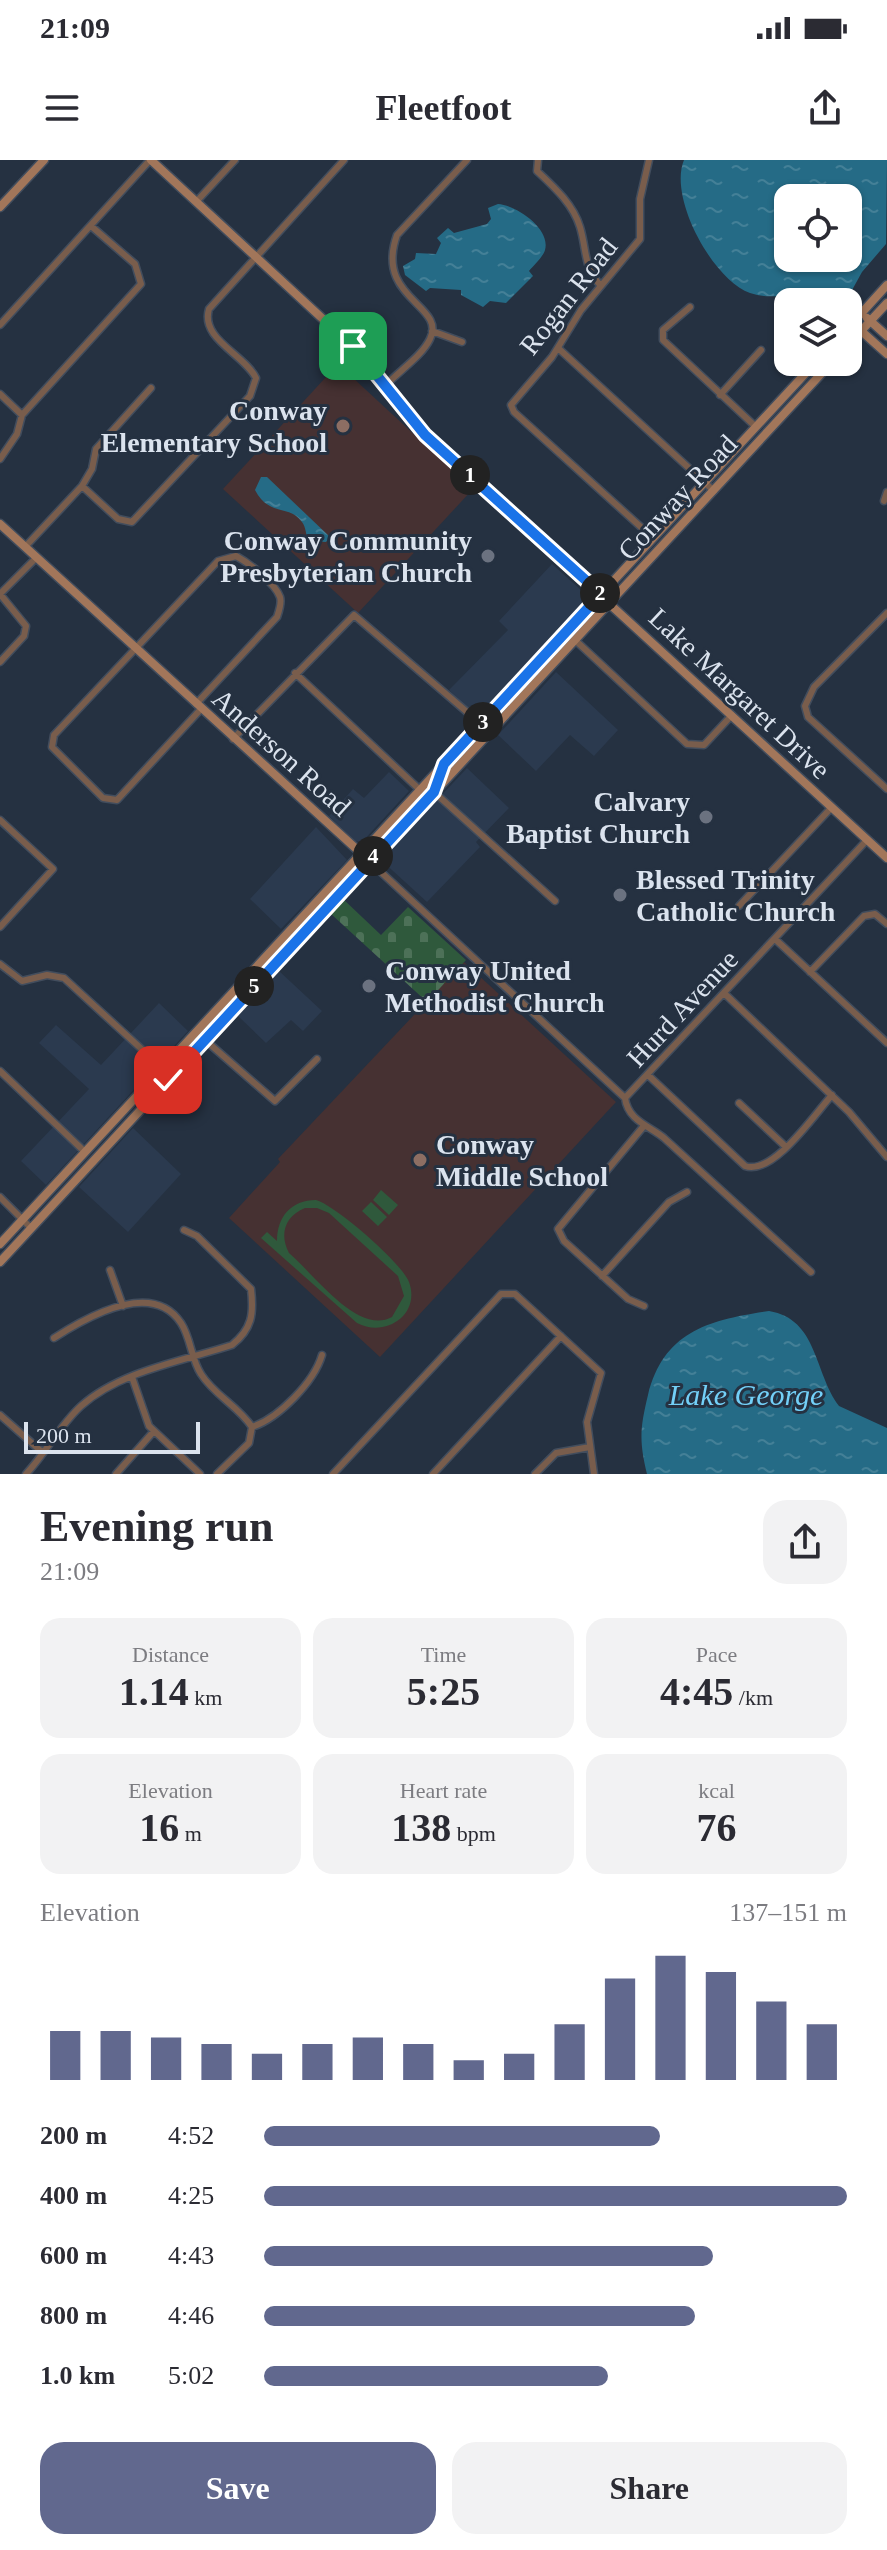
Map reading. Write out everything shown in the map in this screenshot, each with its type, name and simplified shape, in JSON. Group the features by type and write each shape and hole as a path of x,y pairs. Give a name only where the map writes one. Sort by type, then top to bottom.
{"main road":[{"path":"0,207 42,160"},
{"name":"Lake Margaret Drive","path":"150,160 353,346 425,435 887,858"},
{"path":"887,285 862,313 887,336"},
{"path":"862,330 887,303"},
{"path":"862,332 887,354"},
{"name":"Conway Road","path":"0,1244 803,376"},
{"name":"Conway Road","path":"0,1262 819,376"},
{"name":"Anderson Road","path":"0,524 369,861"},
{"path":"434,792 444,764"},
{"path":"205,1040 206,1030 223,1004"},
{"path":"106,1148 107,1138 121,1114"},
{"path":"71,1185 85,1152"}],"street":[{"path":"0,325 150,160"},
{"path":"196,202 235,160"},
{"path":"82,486 118,519 132,522 250,396 256,387 251,369 210,331 206,320 209,309 344,160"},
{"path":"386,385 427,344 432,331 427,313 395,279 392,251 397,235 467,160"},
{"name":"Rogan Road","path":"649,160 640,199 640,239 581,310 558,348 511,405 514,412 653,538"},
{"path":"536,163 561,193 575,217 586,266 601,286"},
{"path":"0,459 17,434 22,415 141,284 135,264 91,226"},
{"path":"690,307 663,330 663,340 756,427"},
{"path":"432,331 462,342"},
{"path":"558,348 714,491"},
{"path":"720,395 761,350"},
{"path":"25,547 82,486 92,469 96,449 151,388"},
{"path":"0,394 22,415"},
{"path":"884,501 887,492"},
{"path":"236,556 244,560 280,597 277,617 198,707 117,800 103,798 55,754 54,735 218,561 236,556"},
{"path":"0,662 24,636 26,626 0,594 36,558"},
{"path":"887,613 814,687 805,706 813,722 887,789"},
{"path":"233,739 348,618 361,616 481,724"},
{"path":"575,640 687,744 704,745 732,715"},
{"path":"295,673 420,790"},
{"path":"434,792 555,901"},
{"path":"739,906 832,807"},
{"path":"0,820 53,869 0,927"},
{"name":"Hurd Avenue","path":"625,1098 649,1076 867,840"},
{"name":"Anderson Road","path":"369,861 625,1098 626,1105 643,1127 657,1132 811,1272"},
{"path":"810,972 864,916 875,914 887,924"},
{"path":"775,939 887,1043"},
{"path":"273,948 279,959"},
{"path":"0,964 22,981 47,975 64,978 162,1069 168,1080"},
{"path":"725,994 832,1095 887,1157"},
{"path":"205,1040 275,1101 317,1059"},
{"path":"0,1071 85,1152"},
{"path":"649,1076 745,1166 754,1169 770,1164 832,1095"},
{"path":"739,1103 786,1147"},
{"path":"643,1127 561,1221 558,1229 564,1241 602,1276 628,1299 644,1306"},
{"path":"602,1276 669,1202 687,1192"},
{"path":"0,1197 31,1228"},
{"path":"26,1474 80,1407 132,1377 232,1345 243,1337 251,1322 251,1289 197,1236 184,1230"},
{"path":"110,1270 123,1306"},
{"path":"333,1474 501,1294 515,1294 601,1373 589,1407 594,1474"},
{"path":"54,1338 80,1321 123,1306 140,1302 157,1305 173,1314 188,1337 201,1374 252,1427"},
{"path":"433,1474 561,1336"},
{"path":"252,1427 276,1415 318,1367 322,1355"},
{"path":"132,1377 149,1426 200,1474"},
{"path":"0,1415 42,1452"},
{"path":"217,1474 249,1443 252,1427"},
{"path":"116,1474 154,1431"},
{"path":"535,1474 556,1453 590,1447"}],"shaded area":[{"name":"Conway Elementary School","path":"338,364 473,489 358,613 223,489"},
{"path":"552,564 582,591 586,601 478,718 449,690 508,630 499,621"},
{"path":"556,672 618,730 594,756 570,735 536,771 498,735"},
{"path":"467,768 509,808 476,842 480,847 427,902 381,860"},
{"path":"389,772 409,791 362,842 355,841 329,816 353,789 364,798"},
{"path":"316,827 347,860 281,929 250,899"},
{"name":"Conway Middle School","path":"464,962 616,1102 380,1357 229,1218 280,1162 278,1159"},
{"path":"278,970 322,1011 303,1031 291,1020 266,1043 238,1016"},
{"path":"159,1003 188,1031 46,1185 21,1161 89,1089 39,1043 56,1025 101,1065"},
{"path":"133,1128 181,1174 128,1232 79,1187"}],"green space":[{"path":"343,899 381,935 408,907 466,960 427,1002 330,913"},
{"path":"381,1190 398,1205 389,1215 373,1200"},
{"path":"316,1200 338,1212 382,1249 404,1273 409,1282 410,1304 398,1320 379,1328 357,1323 261,1238 267,1232 277,1241 283,1217 299,1203","holes":["317,1208 329,1213 398,1276 404,1296 392,1317 379,1321 351,1311 289,1253 284,1239 289,1221 298,1211"]},
{"path":"371,1202 387,1217 378,1226 362,1211"}],"water":[{"path":"684,160 887,160 886,244 862,272 853,288 774,288 774,296 761,296 736,285 722,272 697,236 682,195"},
{"path":"498,204 530,219 543,234 545,242 544,253 529,271 533,276 506,303 490,301 483,307 461,295 461,290 430,288 426,291 405,275 403,266 415,259 416,253 436,254 441,243 437,238 448,228 454,233 487,224 491,219 488,208"},
{"path":"261,477 267,477 330,537 326,542 308,541 304,526 297,517 266,504 255,490"},
{"name":"Lake George","path":"769,1311 785,1316 806,1336 839,1406 887,1428 887,1474 647,1474 642,1443 643,1417 655,1373 665,1356 692,1332 727,1319"}],"place":[{"name":"Conway Elementary School","path":"343,426"},
{"name":"Conway Community Presbyterian Church","path":"488,556"},
{"name":"Calvary Baptist Church","path":"706,817"},
{"name":"Blessed Trinity Catholic Church","path":"620,895"},
{"name":"Conway United Methodist Church","path":"369,986"},
{"name":"Conway Middle School","path":"420,1160"}],"route":[{"path":"168,1080 434,792 444,764 601,594 425,435 403,410 375,369 353,346"}]}
